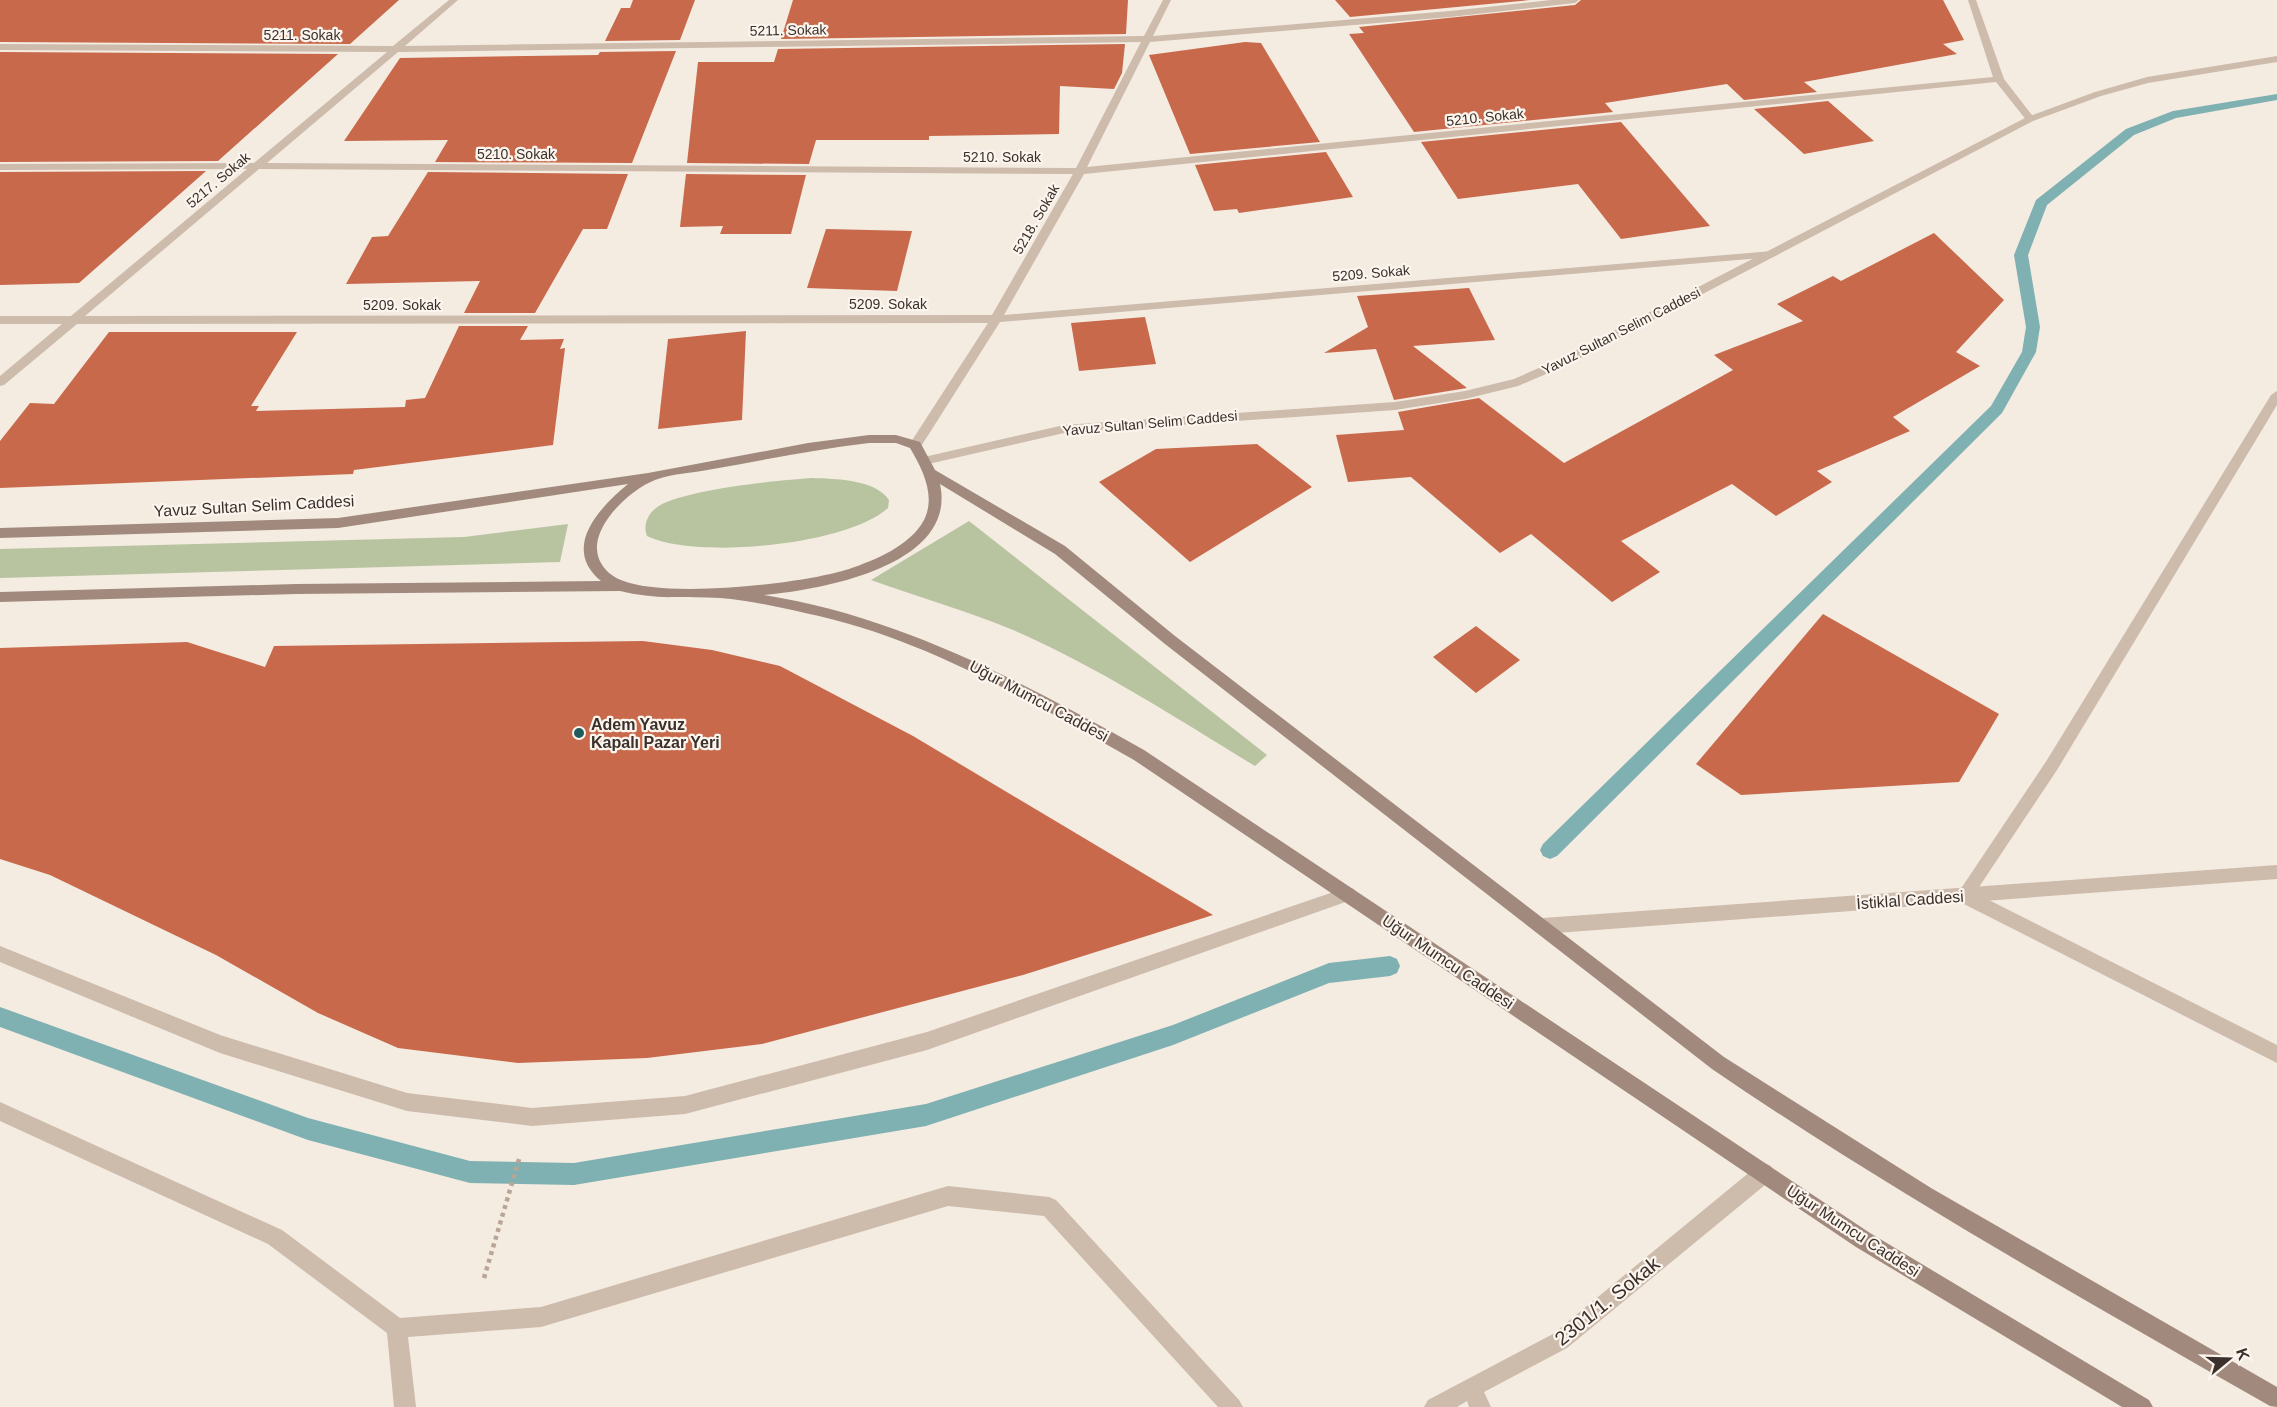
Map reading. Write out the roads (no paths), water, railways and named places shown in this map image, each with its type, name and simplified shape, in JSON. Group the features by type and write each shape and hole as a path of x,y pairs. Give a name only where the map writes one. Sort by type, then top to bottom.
{"main road":[{"name":"Yavuz Sultan Selim Caddesi","path":"0,533 338,523 650,477 832,442 896,439 915,445 928,467 936,498 930,521 915,542 896,554 851,574 797,585 721,593 659,592 621,586 296,589 0,597"},
{"path":"928,467 1060,550 1170,640 1718,1063 1797,1117 1907,1185 2277,1399"},
{"name":"Yavuz Sultan Selim Caddesi","path":"621,586 601,575 591,559 590,542 598,522 611,508 650,477"},
{"name":"Uğur Mumcu Caddesi","path":"721,593 831,614 884,630 958,659 1034,696 1138,755 1873,1246 2142,1407"}],"street":[{"name":"5217. Sokak","path":"0,382 454,0"},
{"name":"5218. Sokak","path":"915,445 996,319 1080,171 1167,0"},
{"name":"5211. Sokak","path":"0,47 398,49 1148,39 1450,14 1575,0"},
{"path":"1972,0 1999,79 2030,119"},
{"name":"Yavuz Sultan Selim Caddesi","path":"928,467 1064,429 1395,406 1466,395 1518,382 1563,362 2030,119 2098,94 2147,80 2277,59"},
{"name":"5210. Sokak","path":"0,167 257,166 1080,171 1999,79"},
{"name":"5209. Sokak","path":"0,320 996,319 1773,254"},
{"path":"2277,395 2052,765 1964,896 2277,1054"},
{"name":"İstiklal Caddesi","path":"1543,926 2277,872"},
{"path":"0,954 220,1044 396,1098 532,1117 685,1105 927,1041 1348,894"},
{"path":"0,1111 275,1237 397,1328 541,1317 948,1196 1049,1207 1232,1407"},
{"name":"2301/1. Sokak","path":"1436,1407 1476,1397 1560,1341 1764,1173"},
{"path":"397,1328 405,1407"}],"waterway":[{"path":"1550,850 1997,409 2029,352 2033,327 2021,255 2041,203 2130,132 2173,115 2277,97"},
{"path":"0,1017 308,1129 470,1172 574,1174 926,1115 1173,1035 1329,973 1390,966"}],"place":[{"name":"Adem Yavuz Kapalı Pazar Yeri","path":"579,733"}]}
